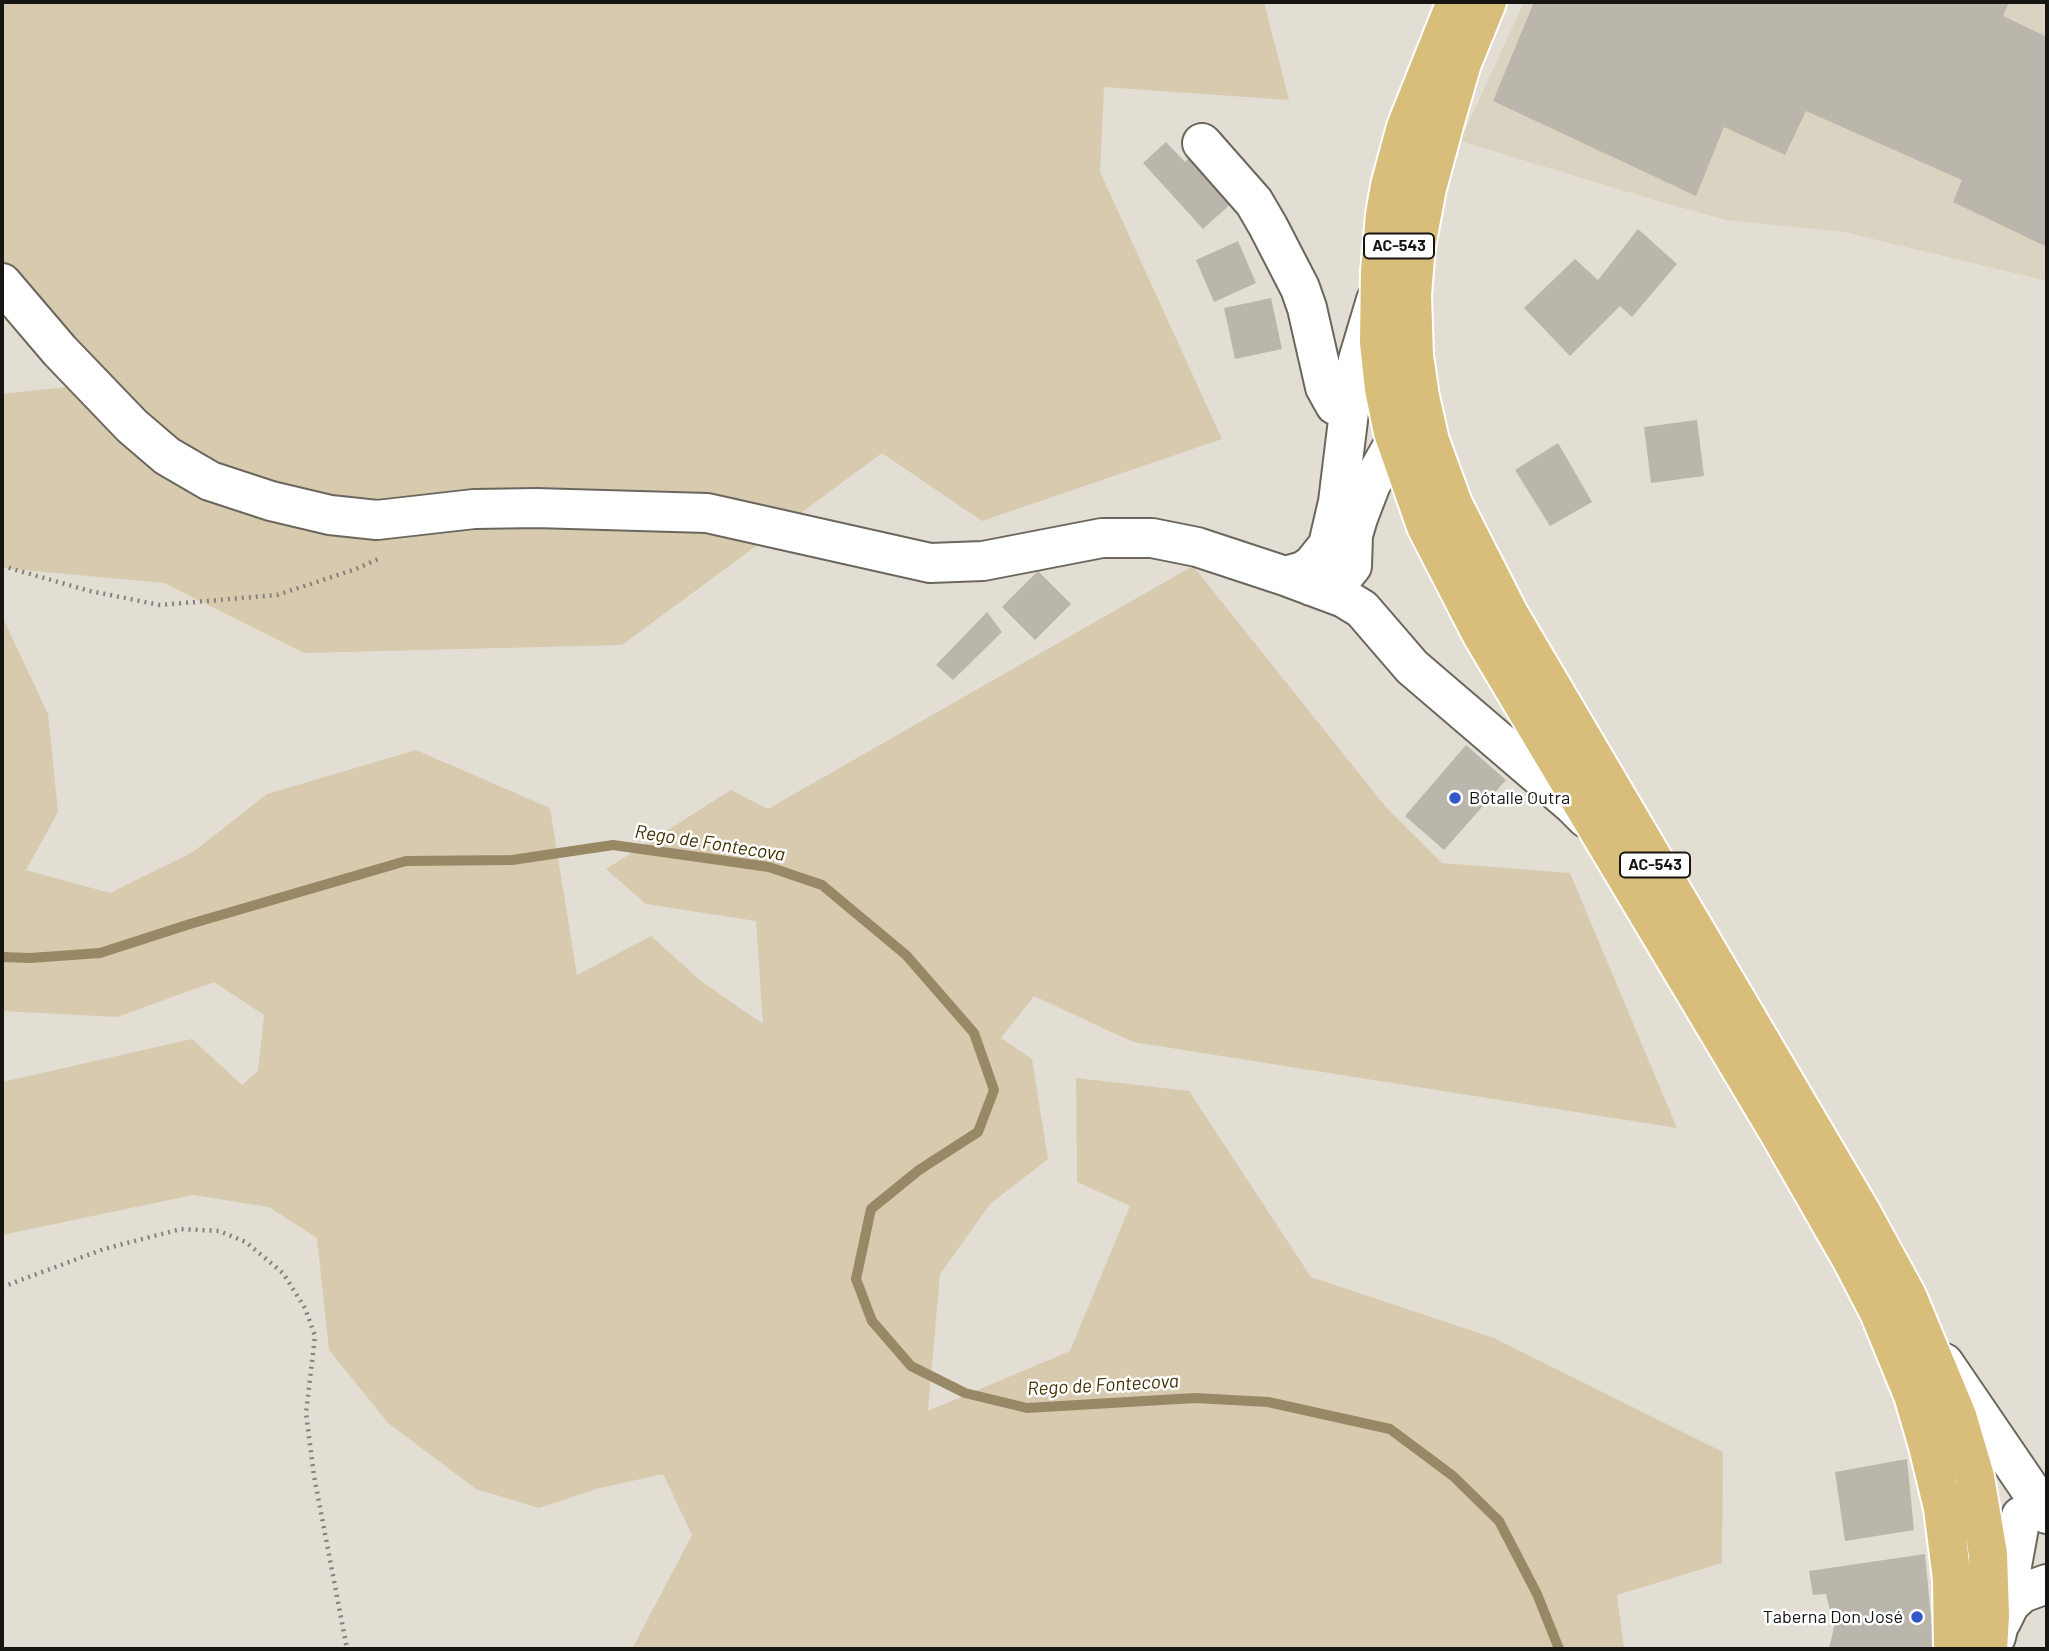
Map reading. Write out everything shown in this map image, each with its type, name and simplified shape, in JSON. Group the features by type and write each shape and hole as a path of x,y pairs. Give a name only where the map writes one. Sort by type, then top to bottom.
{"main road":[{"name":"AC-543","path":"1456,2 1406,127 1385,215 1379,334 1382,370 1396,440 1419,510 1441,559 1488,645 1819,1203 1878,1312 1904,1370 1938,1485 1949,1543 1953,1649"},
{"name":"AC-543","path":"1487,2 1462,63 1422,209 1412,295 1414,356 1420,397 1440,472 1453,504 1510,616 1861,1212 1907,1296 1957,1416 2008,1511 1990,1583 1993,1642"},
{"name":"AC-543","path":"1396,440 1404,410 1398,367 1396,310 1397,269 1403,221 1433,111 1445,87 1462,63"}],"street":[{"path":"1202,143 1254,202 1274,236 1307,308 1325,387 1335,405 1349,412"},
{"path":"2,283 60,351 132,426 167,457 211,481 271,501 330,515 377,520 474,509 537,508 707,513 930,563 983,561 1102,538 1152,538 1197,547 1320,587 1343,577 1352,566 1353,535 1358,518 1371,484 1396,440"},
{"path":"1380,288 1363,336 1349,412 1335,522 1328,545 1320,558 1303,571 1320,587 1372,618 1412,667 1572,804 1595,827"},
{"path":"1819,1203 1888,1302 1907,1335 1950,1455 2008,1511 2047,1567"},
{"path":"1922,1330 1988,1426 2008,1511 1969,1579 1967,1649"},
{"path":"1993,1642 2006,1610 2015,1599 2029,1589 2047,1584"}],"path":[{"path":"2,566 90,591 160,605 277,595 356,569 379,558"},
{"path":"2,1287 104,1249 181,1229 219,1231 246,1241 283,1273 305,1308 315,1336 306,1413 314,1475 347,1649"}],"shaded area":[{"path":"2,2 1264,2 1289,100 1104,87 1100,172 1222,439 982,521 882,453 622,645 304,653 164,583 2,568 2,394 76,386 2,289"},
{"path":"1524,2 2047,2 2047,281 1844,232 1726,220 1460,141"},
{"path":"1193,566 1385,806 1442,863 1570,873 1677,1128 1133,1042 1034,996 1001,1038 1032,1059 1048,1159 990,1204 940,1274 928,1411 1070,1351 1130,1206 1077,1182 1076,1078 1189,1091 1311,1277 1494,1338 1723,1452 1722,1563 1617,1595 1624,1649 632,1649 692,1535 663,1474 596,1489 539,1508 476,1489 388,1423 329,1350 317,1238 269,1207 193,1195 2,1235 2,1082 192,1039 242,1085 258,1071 264,1015 214,982 117,1017 2,1011 2,616 48,714 58,812 26,870 110,893 193,852 267,794 416,750 550,808 577,975 651,936 702,982 763,1024 756,921 646,904 606,869 731,790 768,809"}],"building":[{"path":"1534,2 2009,2 2003,16 2047,37 2047,247 1953,202 1962,180 1806,111 1785,155 1724,127 1696,196 1493,101"},
{"path":"1166,142 1185,162 1194,154 1235,200 1203,229 1143,163"},
{"path":"1638,229 1677,264 1632,317 1620,306 1570,356 1524,308 1575,259 1598,280"},
{"path":"1238,241 1256,283 1214,302 1196,260"},
{"path":"1271,298 1282,349 1235,359 1224,308"},
{"path":"1697,420 1704,476 1651,483 1644,427"},
{"path":"1558,443 1592,502 1550,526 1515,470"},
{"path":"1038,571 1071,604 1035,640 1002,607"},
{"path":"987,612 1002,632 953,680 936,665"},
{"name":"Bótalle Outra","path":"1466,745 1506,780 1444,850 1405,816"},
{"path":"1907,1459 1914,1530 1845,1541 1835,1472"},
{"path":"1925,1554 1934,1649 1829,1649 1834,1627 1826,1594 1813,1595 1809,1571"}],"waterway":[{"name":"Rego de Fontecova","path":"2,957 30,958 100,953 406,861 512,860 613,845 769,867 822,885 906,955 974,1033 994,1090 978,1132 919,1170 871,1209 856,1279 872,1321 911,1366 965,1393 1027,1408 1195,1398 1268,1402 1390,1429 1453,1476 1499,1521 1537,1594 1559,1649"}],"place":[{"name":"Bótalle Outra","path":"1455,798"},
{"name":"Taberna Don José","path":"1917,1617"}]}
